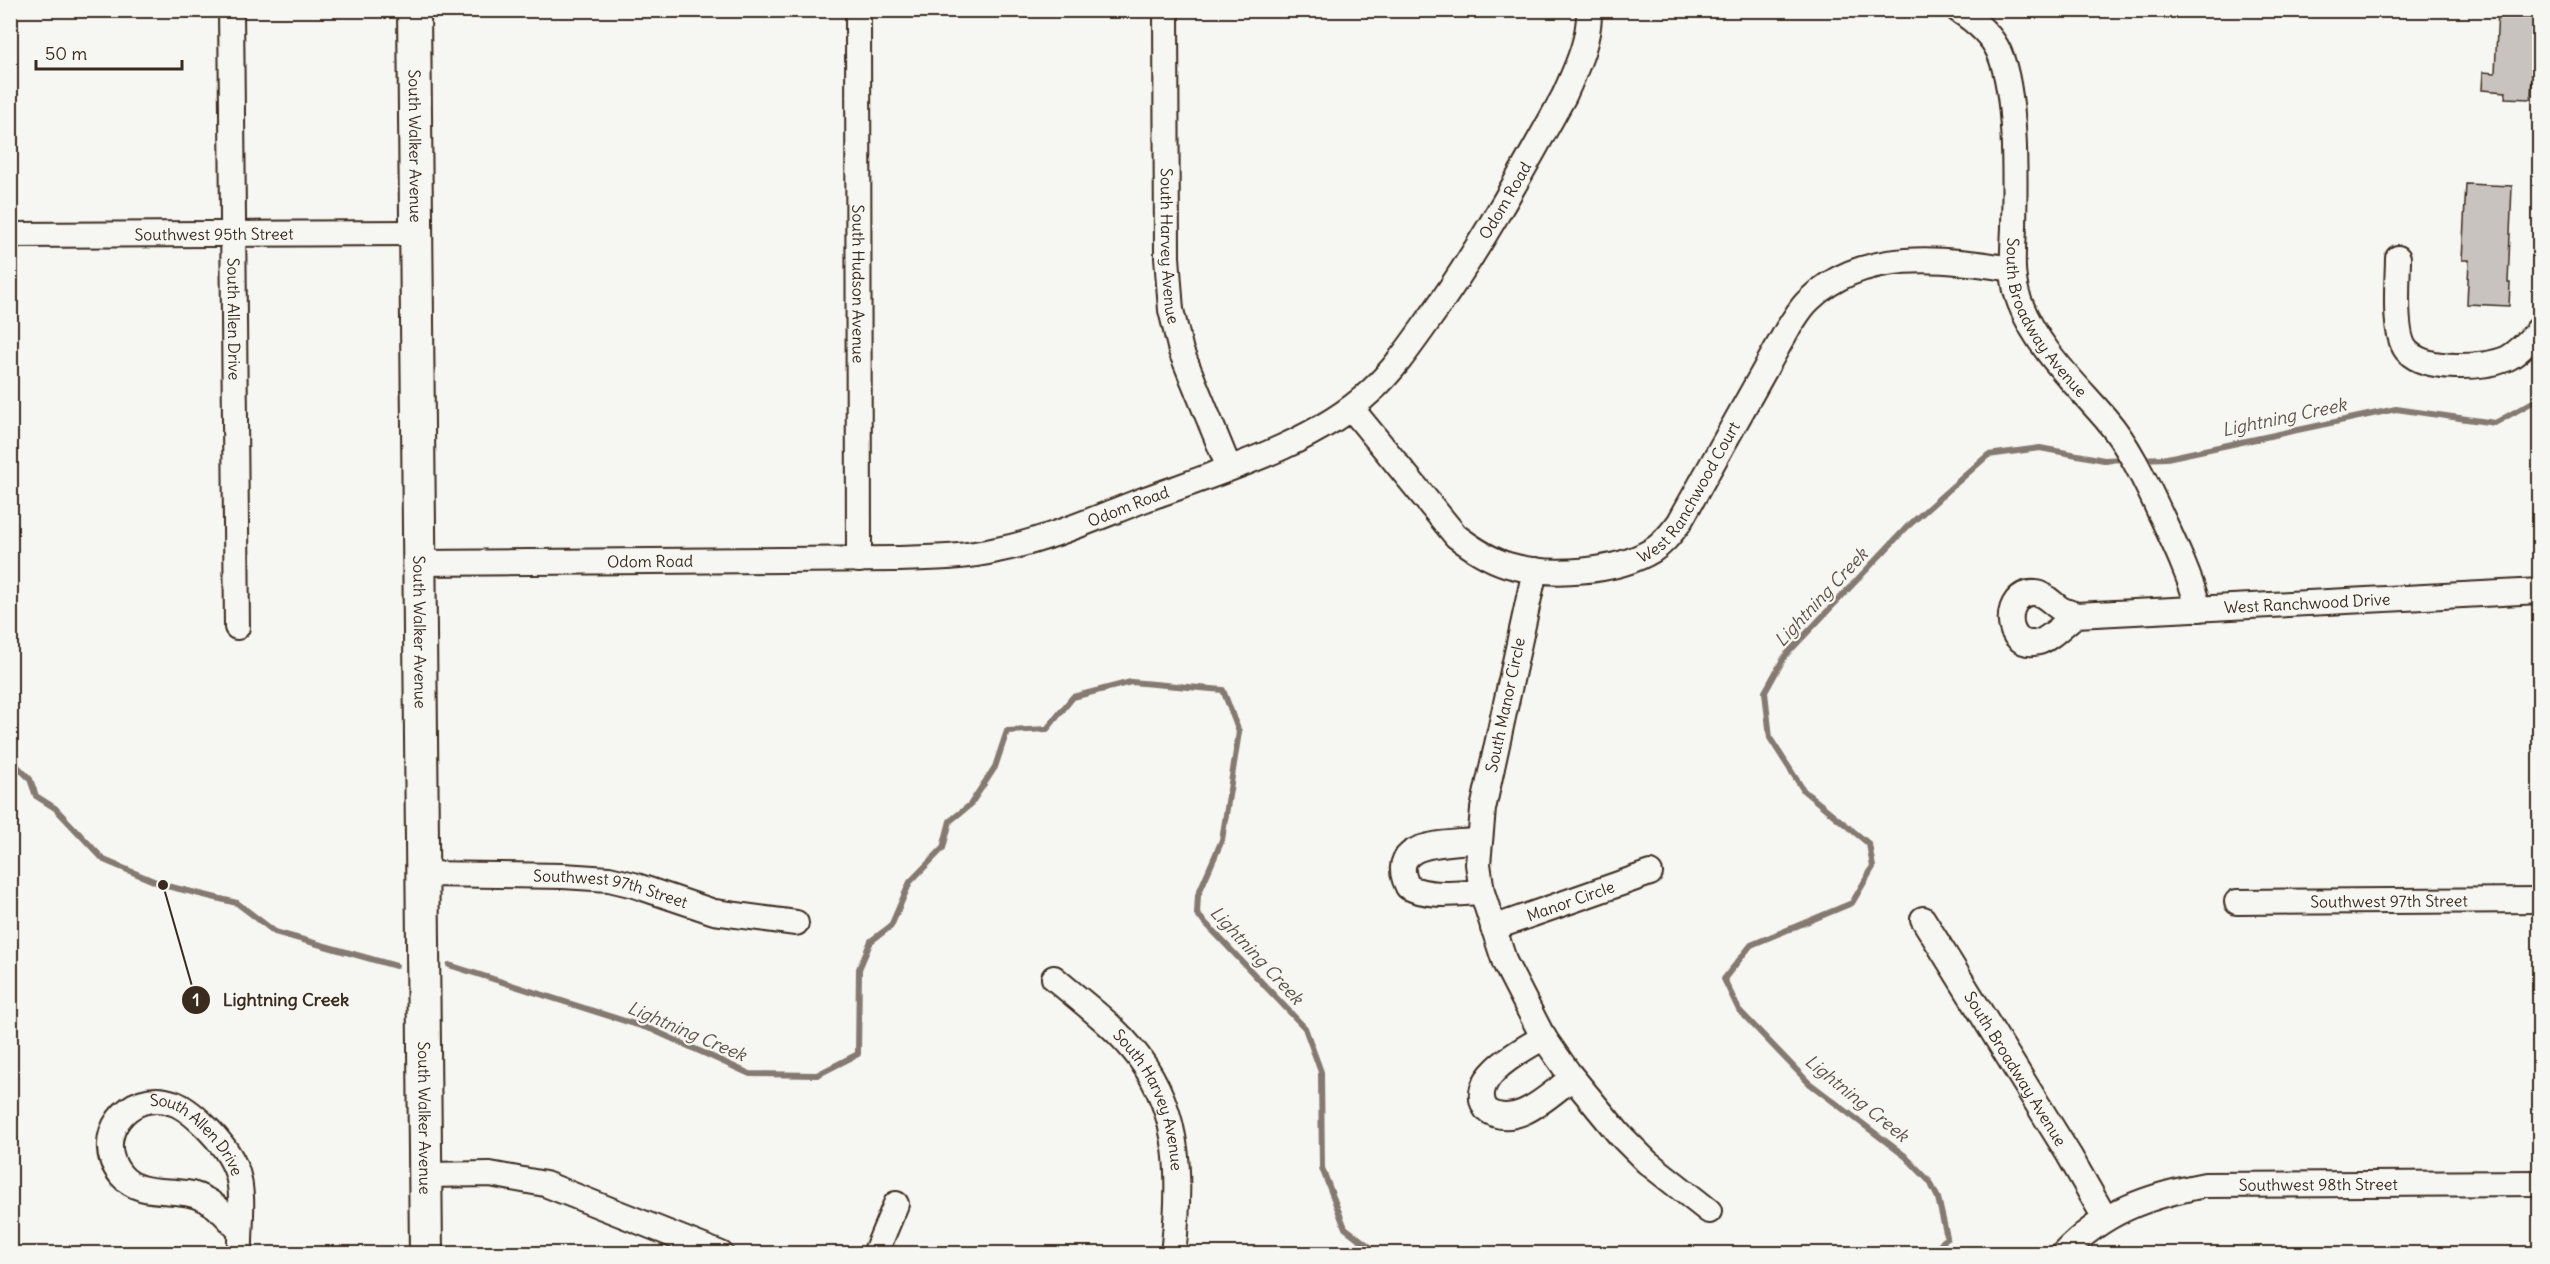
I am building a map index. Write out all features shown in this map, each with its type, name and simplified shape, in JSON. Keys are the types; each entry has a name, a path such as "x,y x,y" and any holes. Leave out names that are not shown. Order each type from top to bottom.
{"main road":[{"name":"South Walker Avenue","path":"414,10 426,1254"}],"street":[{"name":"South Allen Drive","path":"231,10 237,627"},
{"name":"South Hudson Avenue","path":"858,10 860,560"},
{"name":"South Harvey Avenue","path":"1166,10 1167,257 1171,310 1181,351 1229,468"},
{"name":"Odom Road","path":"420,562 860,560 950,557 1012,547 1229,468 1302,438 1352,409 1373,390 1408,349 1453,286 1564,96 1577,66 1589,26 1589,10"},
{"name":"South Broadway Avenue","path":"1958,10 1978,24 1990,38 1999,52 2008,85 2012,135 2012,269 2020,304 2042,345 2105,418 2143,478 2192,581 2199,609"},
{"name":"Southwest 95th Street","path":"10,235 416,233"},
{"path":"2398,258 2399,330 2407,352 2431,365 2463,366 2506,359 2527,344 2540,328"},
{"name":"West Ranchwood Court","path":"1352,409 1456,536 1491,558 1509,565 1557,572 1621,563 1654,550 1667,539 1692,504 1710,465 1787,330 1808,301 1835,279 1855,270 1910,261 1947,261 2012,269"},
{"name":"South Manor Circle","path":"1534,570 1478,840 1478,864 1482,892 1505,963 1544,1037 1572,1078 1619,1134 1647,1162 1709,1212"},
{"name":"West Ranchwood Drive","path":"2076,615 2540,591"},
{"path":"1478,840 1431,845 1413,850 1405,860 1403,869 1408,887 1426,894 1482,892"},
{"name":"Manor Circle","path":"1493,928 1650,873"},
{"name":"Southwest 97th Street","path":"423,874 609,879 714,912 796,923"},
{"name":"Southwest 97th Street","path":"2237,902 2540,900"},
{"name":"South Broadway Avenue","path":"1923,919 2081,1174 2105,1218"},
{"name":"South Harvey Avenue","path":"1054,978 1116,1032 1138,1056 1167,1113 1179,1161 1179,1206 1173,1254"},
{"path":"1544,1037 1486,1079 1481,1095 1486,1109 1500,1116 1521,1114 1572,1078"},
{"name":"South Allen Drive","path":"154,1099 175,1104 198,1119 216,1136 236,1170 241,1190 240,1242 223,1213 203,1198 180,1191 141,1189 123,1178 112,1160 111,1137 113,1127 126,1110 144,1100 154,1099"},
{"path":"426,1175 490,1174 545,1184 721,1254"},
{"name":"Southwest 98th Street","path":"2063,1254 2105,1218 2157,1195 2205,1185 2540,1183"},
{"path":"875,1254 896,1204"}],"building":[{"path":"2498,10 2540,10 2540,36 2534,36 2531,99 2505,98 2506,92 2482,90 2483,72 2495,73"},
{"path":"2466,184 2512,186 2509,306 2467,304 2469,260 2462,260"}],"waterway":[{"name":"Lightning Creek","path":"2139,459 2167,458 2396,409 2495,423 2540,398"},
{"name":"Lightning Creek","path":"1933,1254 1947,1237 1938,1198 1930,1182 1905,1156 1809,1083 1739,1010 1724,979 1751,945 1852,903 1873,867 1869,844 1804,791 1770,738 1765,692 1785,656 1907,527 1988,455 2040,448 2104,460 2126,459"},
{"name":"Lightning Creek","path":"449,965 653,1030 750,1074 817,1075 858,1054 859,969 871,941 891,926 910,882 943,848 950,821 970,805 995,767 1007,731 1047,729 1073,697 1131,682 1223,690 1239,732 1222,840 1198,895 1197,914 1305,1028 1321,1072 1322,1168 1345,1228 1379,1254"},
{"name":"Lightning Creek","path":"10,763 16,765 30,779 36,796 55,808 104,860 163,885 237,903 275,932 396,966"}],"place":[{"name":"Lightning Creek","path":"163,885"}]}
